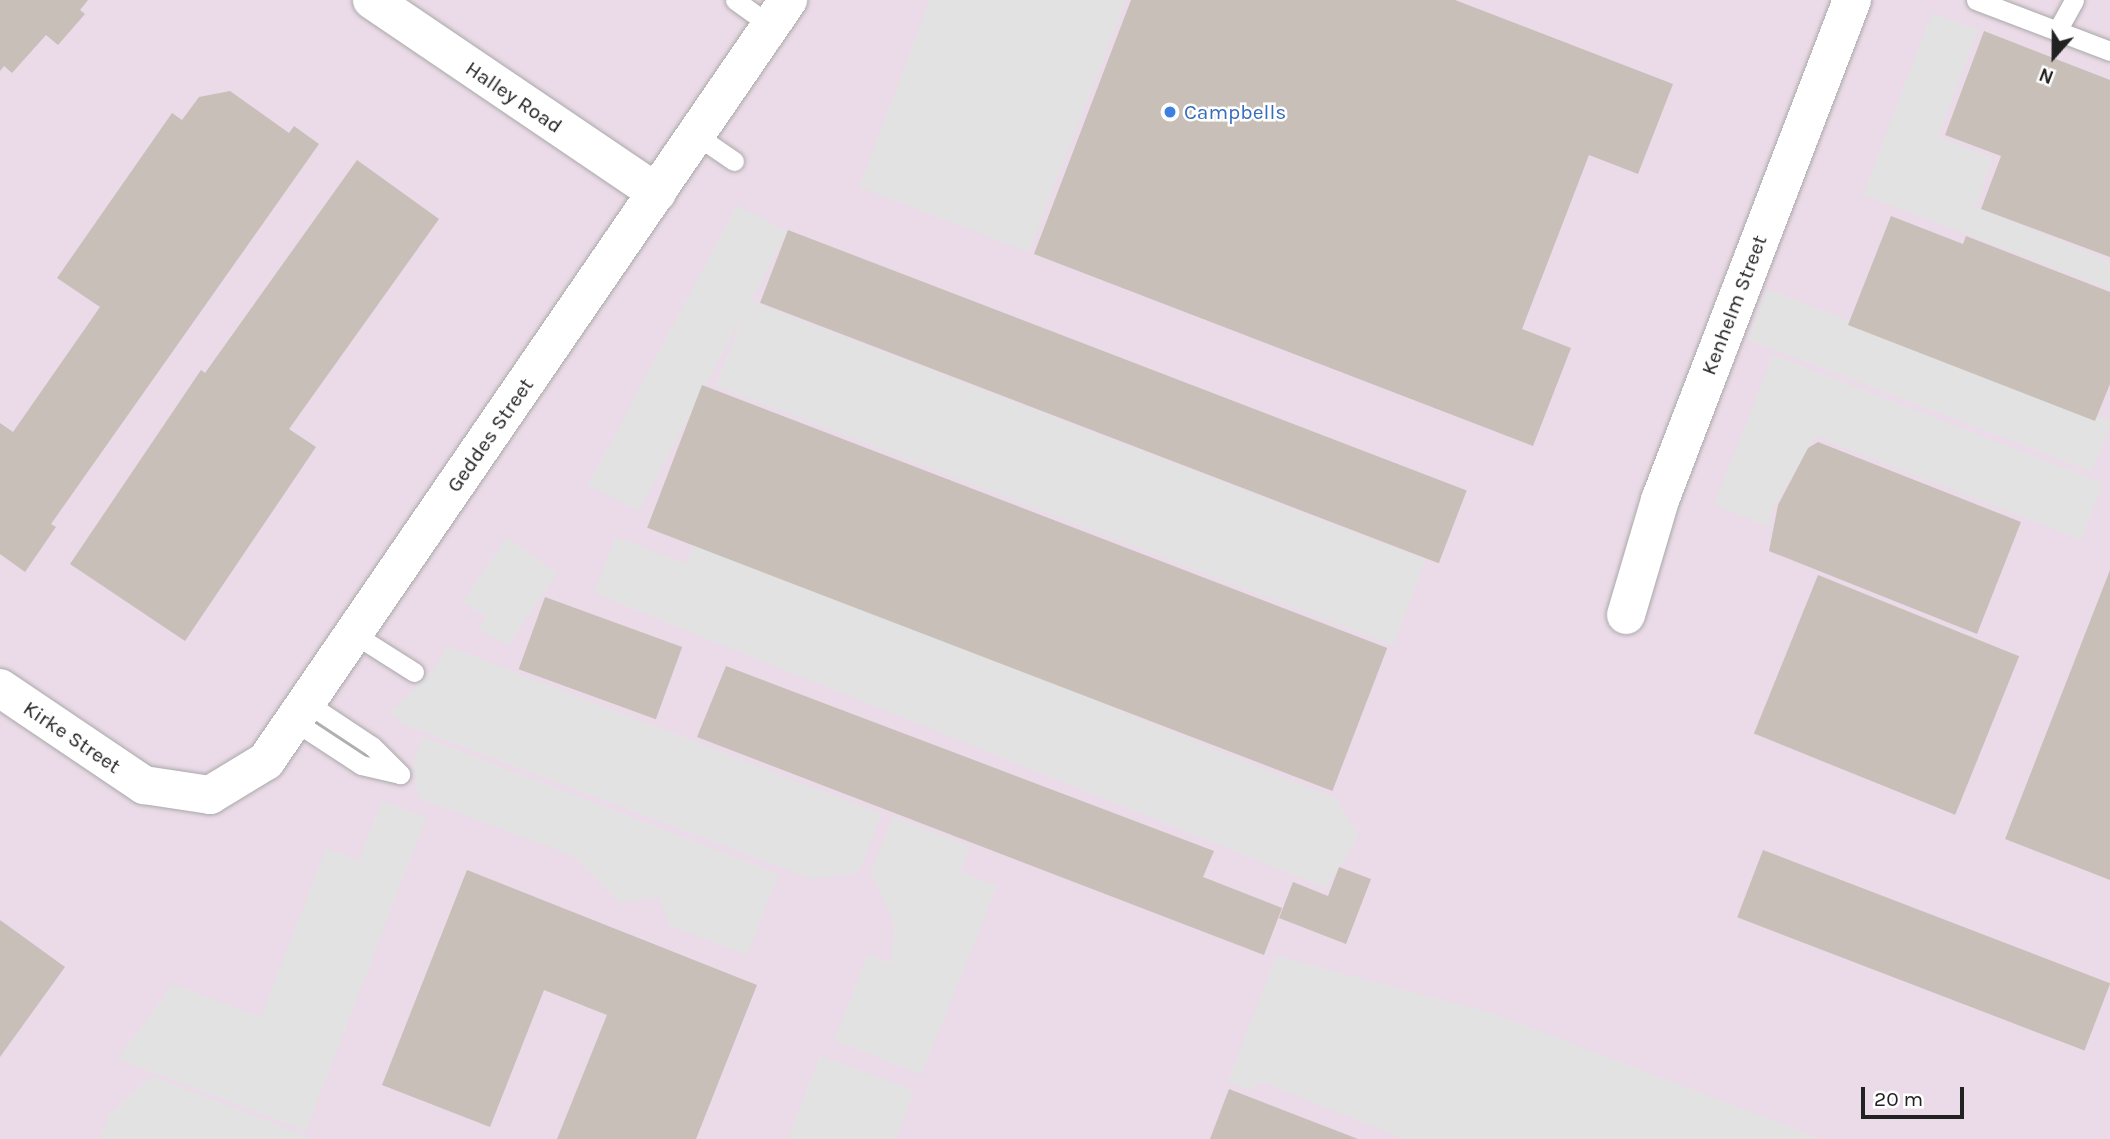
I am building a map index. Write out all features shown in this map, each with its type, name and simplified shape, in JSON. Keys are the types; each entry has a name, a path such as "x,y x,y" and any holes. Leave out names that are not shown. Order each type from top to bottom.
{"street":[{"name":"Kenhelm Street","path":"1626,615 1660,500 1852,0"},
{"name":"Halley Road","path":"376,1 657,193"},
{"name":"Geddes Street","path":"144,785 210,795 266,761 780,13"},
{"name":"Kirke Street","path":"0,688 144,785"}],"lane":[{"path":"735,0 780,13"},
{"path":"1976,0 2110,51"},
{"path":"2057,31 2074,0"},
{"path":"696,135 734,161"},
{"path":"354,634 414,672"}],"shaded area":[{"path":"0,0 2110,0 2110,1139 0,1139"},
{"path":"930,0 1126,0 1029,252 859,187"},
{"path":"1932,13 1978,30 1938,137 1993,158 1976,207 2110,261 2110,289 1863,195"},
{"path":"737,205 787,232 639,512 588,485"},
{"path":"1767,289 2110,421 2092,472 1748,339"},
{"path":"749,300 1426,560 1393,646 716,386"},
{"path":"1773,355 2103,483 2081,540 1815,436 1771,513 1770,527 1714,505"},
{"path":"507,537 557,574 508,645 478,629 486,617 463,601"},
{"path":"615,537 686,563 697,538 1337,799 1359,837 1325,888 594,593"},
{"path":"447,646 882,814 858,873 812,879 403,724 390,712 435,668"},
{"path":"423,737 779,874 747,955 669,925 659,897 621,903 574,856 418,798 413,763"},
{"path":"382,801 426,818 306,1131 118,1059 173,984 261,1017 326,848 359,860"},
{"path":"893,816 970,846 960,871 997,886 921,1075 834,1040 868,955 891,963 894,923 871,872"},
{"path":"1276,956 1492,1013 1821,1139 1404,1139 1263,1082 1249,1090 1228,1082"},
{"path":"820,1055 914,1091 896,1139 788,1139"},
{"path":"152,1076 314,1139 99,1139 110,1114"}],"building":[{"path":"0,0 88,0 80,10 85,14 58,45 46,35 12,73 4,66 0,71"},
{"path":"1131,0 1455,0 1673,84 1638,174 1589,155 1522,329 1571,348 1533,446 1034,254"},
{"path":"1984,31 2110,80 2110,257 1981,209 2001,156 1945,135"},
{"path":"230,91 289,133 294,126 319,144 51,524 56,527 25,572 0,554 0,423 13,432 100,307 57,278 172,113 182,120 199,97"},
{"path":"357,160 439,219 289,429 316,447 185,641 70,564 201,370 205,373"},
{"path":"1891,216 1963,244 1966,236 2110,292 2110,384 2095,421 1848,325"},
{"path":"788,230 1467,491 1439,563 760,303"},
{"path":"702,385 1387,648 1332,791 647,528"},
{"path":"1818,442 2021,522 1977,634 1769,551 1778,505 1808,448"},
{"path":"2110,570 2110,880 2005,839"},
{"path":"1818,575 2019,656 1955,815 1754,734"},
{"path":"545,597 682,647 656,719 519,669"},
{"path":"726,666 1214,851 1203,877 1282,908 1264,955 697,737"},
{"path":"1763,850 2110,983 2084,1051 1737,917"},
{"path":"1339,867 1371,879 1346,944 1279,918 1293,882 1328,896"},
{"path":"467,870 757,985 696,1139 557,1139 607,1015 544,990 490,1127 382,1085"},
{"path":"0,920 65,967 0,1057"},
{"path":"1229,1089 1358,1139 1210,1139"}],"place":[{"name":"Campbells","path":"1170,112"}]}
